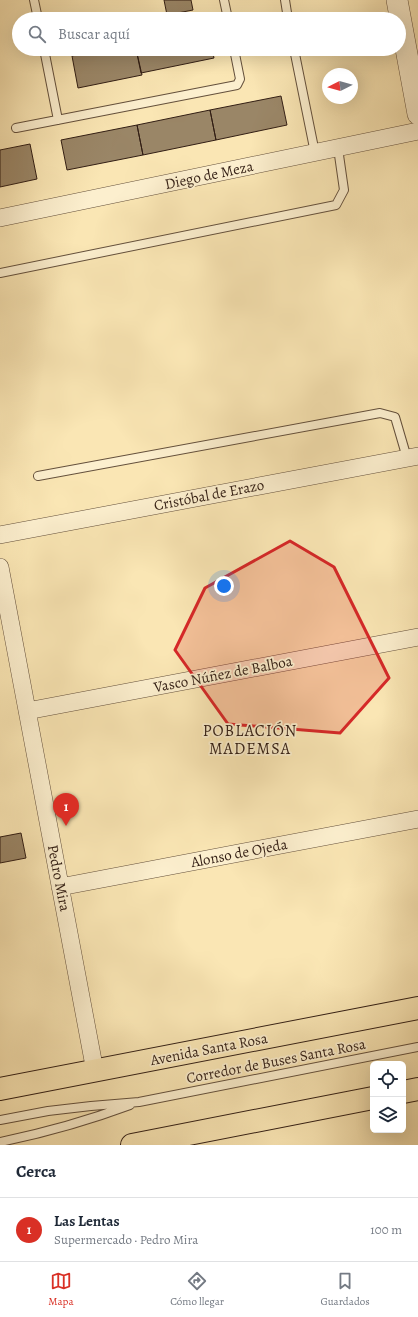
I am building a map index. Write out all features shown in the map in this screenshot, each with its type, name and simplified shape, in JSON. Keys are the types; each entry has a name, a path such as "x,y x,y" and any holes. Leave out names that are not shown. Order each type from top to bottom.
{"main road":[{"name":"Avenida Santa Rosa","path":"0,1089 418,1008"},
{"path":"406,1091 418,1089"},
{"path":"132,1145 370,1099"}],"street":[{"path":"397,0 399,12"},
{"path":"406,49 418,114"},
{"name":"Diego de Meza","path":"0,218 418,131"},
{"name":"Cristóbal de Erazo","path":"0,534 413,457"},
{"name":"Pedro Mira","path":"0,567 95,1070"},
{"name":"Vasco Núñez de Balboa","path":"27,711 418,637"},
{"name":"Alonso de Ojeda","path":"60,887 418,819"}],"lane":[{"path":"34,0 37,12"},
{"path":"224,0 227,12"},
{"path":"284,0 287,12"},
{"path":"45,56 58,120"},
{"path":"16,128 237,84 240,80 235,56"},
{"path":"295,56 315,153"},
{"path":"0,273 336,205 344,190 338,148"},
{"path":"38,476 380,413 395,417 413,457"},
{"name":"Corredor de Buses Santa Rosa","path":"0,1120 55,1110 139,1102 418,1047"},
{"name":"Corredor de Buses Santa Rosa","path":"0,1142 61,1128 139,1102"}],"highlighted area":[{"path":"290,541 334,567 389,678 340,733 228,724 175,650 205,588"}],"building":[{"path":"164,0 191,0 193,10 183,12 166,12"},
{"path":"72,56 138,56 142,75 78,88"},
{"path":"137,56 214,56 214,58 141,73"},
{"path":"281,96 287,125 216,140 210,110"},
{"path":"210,110 216,140 143,155 137,125"},
{"path":"137,125 143,155 67,170 61,140"},
{"path":"30,144 37,179 0,187 0,150"},
{"path":"21,833 26,858 0,863 0,837"}],"place":[{"name":"Las Lentas","path":"66,826"}],"district":[{"name":"POBLACIÓN MADEMSA","path":"250,739"}]}
